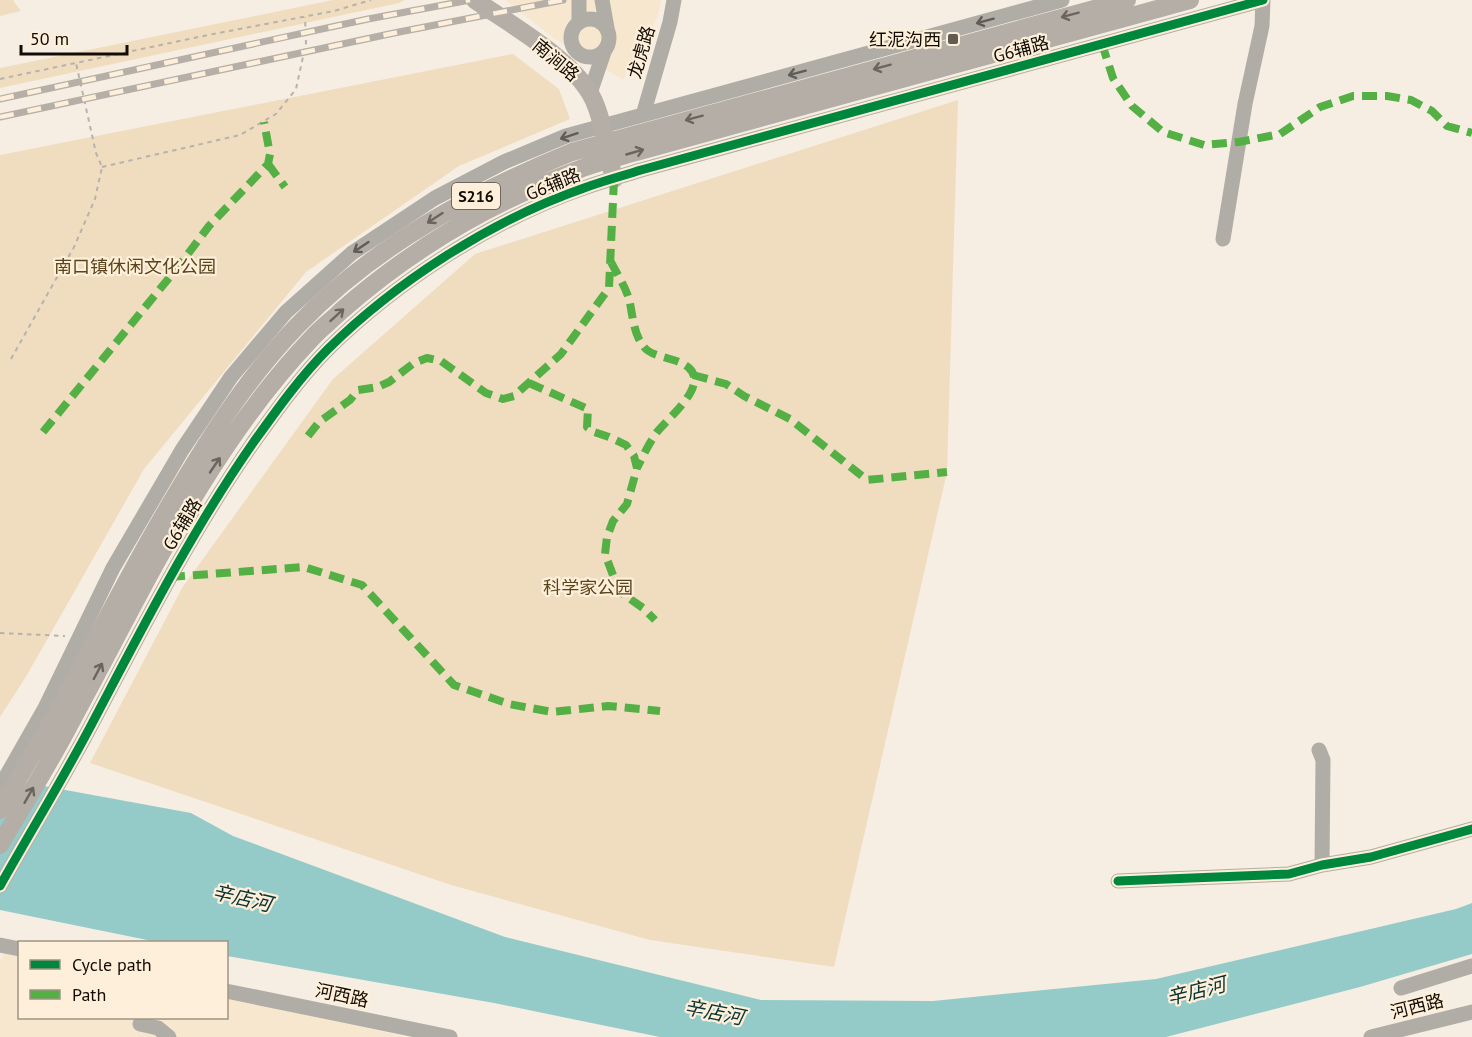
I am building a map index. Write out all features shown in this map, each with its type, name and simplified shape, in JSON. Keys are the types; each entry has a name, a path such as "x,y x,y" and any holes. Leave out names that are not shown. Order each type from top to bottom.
{"main road":[{"name":"南涧路","path":"475,0 563,62 582,80 596,105 614,179"},
{"name":"G6辅路","path":"0,810 57,715 143,584 212,470 262,398 313,337 376,281 452,230 517,195 576,170 605,143 1127,0"},
{"name":"G6辅路","path":"605,143 1190,0"},
{"name":"G6辅路","path":"0,845 57,715"}],"street":[{"path":"579,0 579,22"},
{"path":"590,93 609,40 602,0"},
{"name":"龙虎路","path":"643,115 670,22 674,0"},
{"name":"G6辅路","path":"57,715 80,637 113,568 182,450 231,377 286,312 352,253 435,198 504,162 566,136 605,143 643,115 1062,0"},
{"path":"1223,239 1245,104 1262,26 1263,0"},
{"name":"G6辅路","path":"0,886 87,733 160,593 227,480 277,410 327,350 387,296 462,246 525,213 582,189 1263,0"},
{"path":"563,62 572,44 572,32 579,22 585,19 597,20 607,28"},
{"path":"572,44 580,54 585,56 604,52"},
{"path":"0,786 57,715"},
{"path":"1319,750 1323,760 1322,865"},
{"path":"1118,881 1289,874 1322,865 1371,857 1472,829"},
{"path":"0,945 18,949"},
{"path":"1401,988 1472,966"},
{"name":"河西路","path":"228,991 450,1037"},
{"name":"河西路","path":"1371,1037 1472,1012"},
{"path":"141,1024 158,1028 167,1036"}],"path":[{"path":"0,79 334,11 371,0"},
{"path":"102,167 240,135 276,114 296,89 306,43 305,16"},
{"path":"11,359 74,247 95,199 102,167 96,153 76,63"},
{"path":"0,633 80,637"}],"shaded area":[{"path":"505,0 661,0 658,16 623,80 555,39"},
{"path":"8,948 18,950 18,1019 228,1019 228,997 406,1037 0,1037 0,961"}],"green space":[{"path":"0,0 13,0 21,11 0,16"},
{"path":"333,0 405,0 0,88 0,68"},
{"name":"南口镇休闲文化公园","path":"513,54 559,89 570,119 459,166 306,272 144,469 27,675 0,717 0,155"},
{"name":"科学家公园","path":"958,100 947,472 834,967 650,940 451,885 90,763 182,588 333,379 475,254"}],"water":[{"name":"辛店河","path":"0,778 191,813 233,836 505,937 761,1000 933,1001 1156,979 1456,909 1472,903 1472,954 1360,987 1166,1037 660,1037 494,1003 228,956 228,941 152,941 0,910"}],"railway":[{"path":"0,99 368,19 470,0"},
{"path":"0,117 394,33 563,0"}],"marked path":[{"path":"1102,44 1113,78 1132,106 1163,132 1204,145 1239,142 1280,134 1320,107 1353,96 1387,96 1411,100 1432,111 1447,126 1472,133"},
{"path":"43,432 209,226 268,164 270,154 264,122"},
{"path":"268,164 285,187"},
{"path":"308,436 319,422 350,400 358,390 378,387 389,382 414,363 427,358 441,361 486,393 503,399 514,396 561,354 609,288 614,179"},
{"path":"611,262 629,299 635,330 640,342 648,351 684,364 694,375 694,384 690,393 657,432 637,468"},
{"path":"693,375 726,384 744,396 790,419 867,480 947,472"},
{"path":"529,383 588,409 587,427 626,445 634,456 637,468 627,504 613,521 607,537 605,554 619,591 643,608 655,620"},
{"path":"170,577 304,567 362,585 454,685 509,704 552,712 608,706 660,711"}],"cycle path":[{"path":"0,886 73,759 151,611 210,509 253,443 298,383 328,349 355,324 415,277 447,255 515,217 549,201 598,183 1263,0"},
{"path":"1118,881 1289,874 1322,865 1371,857 1472,829"}],"place":[{"name":"红泥沟西","path":"953,39"}]}
